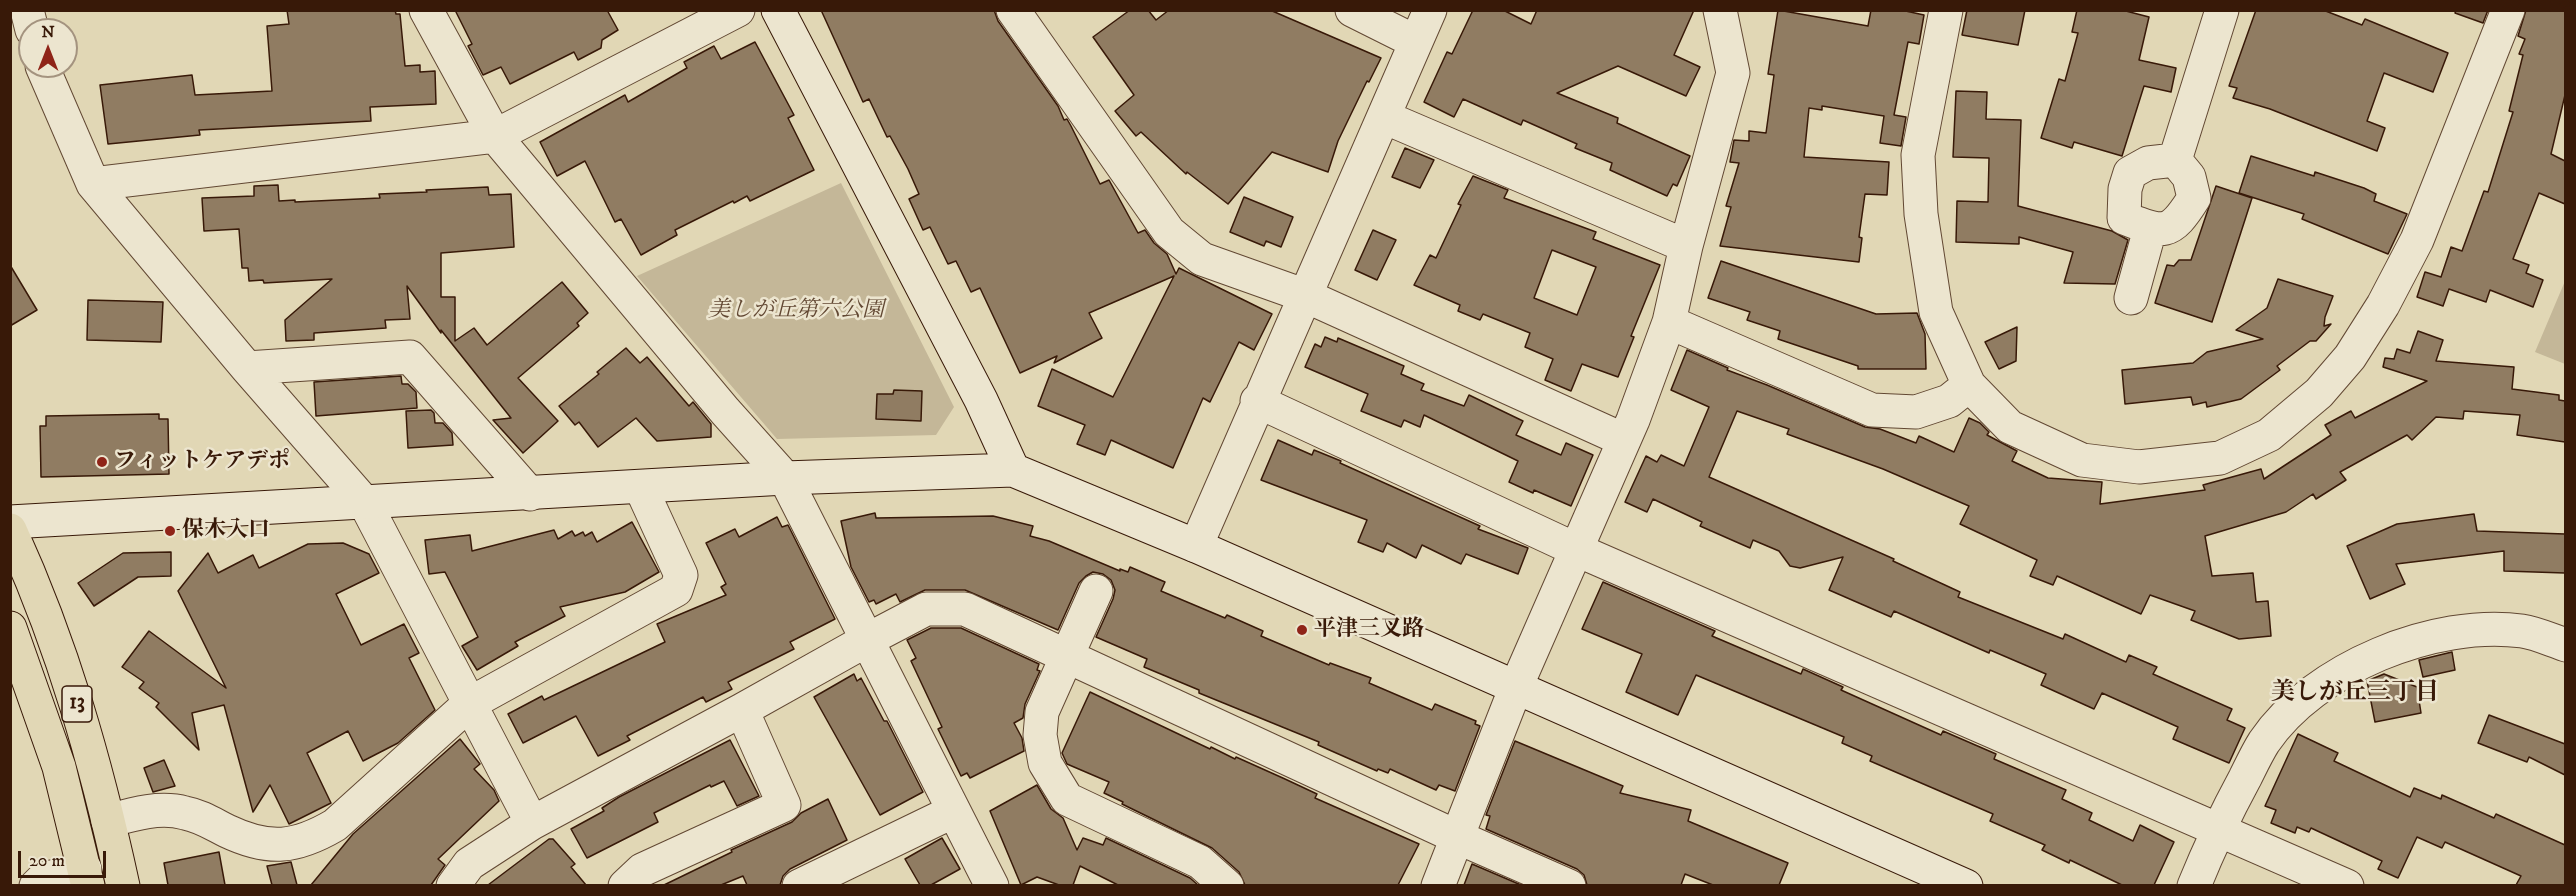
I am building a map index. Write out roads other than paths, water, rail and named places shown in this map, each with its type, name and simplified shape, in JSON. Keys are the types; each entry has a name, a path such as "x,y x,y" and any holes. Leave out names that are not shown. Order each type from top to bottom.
{"main road":[{"name":"13","path":"10,530 49,623 74,695 93,758 123,885"},
{"name":"13","path":"10,628 60,767 86,877"}],"street":[{"path":"426,10 495,136 717,402 785,478 992,885"},
{"path":"93,184 495,136 738,10"},
{"path":"778,10 981,400 1013,470"},
{"path":"1013,10 1169,232 1202,259 1306,296 1624,440"},
{"path":"1352,10 1416,42"},
{"path":"1196,546 1257,401 1306,296 1430,10"},
{"path":"1438,885 1455,836 1516,687 1624,440 1669,322 1686,246 1733,73 1720,10"},
{"path":"1946,10 1918,155 1921,213 1936,312 1969,385 2010,427 2082,460 2139,467 2220,458 2268,435 2319,393 2350,357 2383,305 2417,240 2508,10"},
{"path":"2175,160 2222,10"},
{"path":"47,78 93,184 247,368 365,503 532,823"},
{"path":"1384,117 1686,246"},
{"path":"2175,160 2189,177 2194,198 2180,220 2163,231 2150,229 2124,218 2125,189 2130,173 2148,163 2175,160"},
{"path":"2131,298 2150,229"},
{"path":"1669,322 1872,410 1916,412 1949,401 1969,385"},
{"path":"247,368 410,357 530,494"},
{"path":"1257,401 1576,550 2347,885"},
{"path":"10,522 641,488 785,478 1013,470 1196,546 1965,885"},
{"path":"108,821 158,810 175,811 206,819 254,842 281,846 312,838 335,825 469,704 676,590 681,575 641,488"},
{"path":"1096,591 1042,712 1040,735 1046,763 1067,799 1200,862 1227,885"},
{"path":"453,885 469,864 532,823 867,640 926,609 965,609 1455,836 1569,885"},
{"path":"2194,885 2217,828 2265,741 2312,692 2350,667 2411,642 2478,630 2523,632 2565,645"},
{"path":"625,885 642,870 784,805 741,710"},
{"path":"799,885 954,811"},
{"path":"36,885 43,879 86,877"}],"place":[{"name":"フィットケアデポ","path":"102,462"},
{"name":"保木入口","path":"170,531"},
{"name":"平津三叉路","path":"1302,630"}],"district":[{"name":"美しが丘三丁目","path":"2355,694"}],"park label":[{"name":"美しが丘第六公園","path":"796,311"}]}
